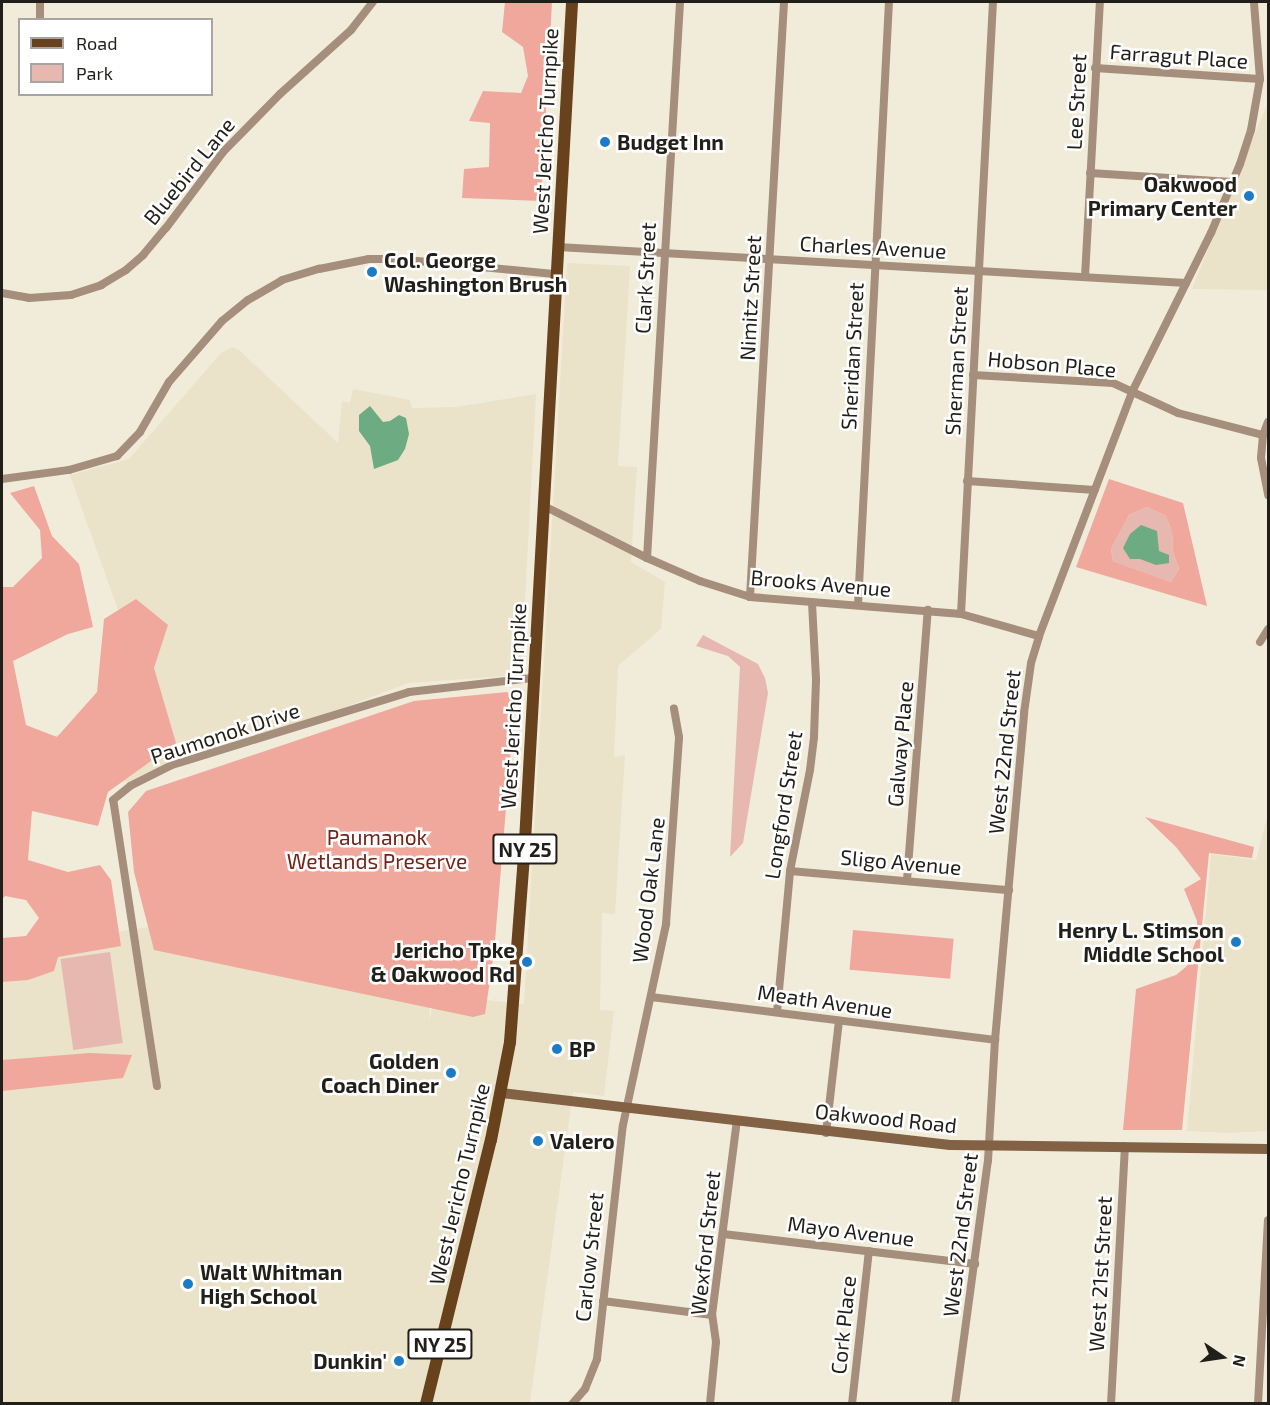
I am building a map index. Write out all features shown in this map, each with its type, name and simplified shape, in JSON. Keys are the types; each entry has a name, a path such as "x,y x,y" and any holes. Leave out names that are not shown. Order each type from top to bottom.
{"main road":[{"name":"West Jericho Turnpike","path":"426,1404 501,1093 510,1042 521,905 532,678 544,506 572,2"},
{"name":"Oakwood Road","path":"501,1093 933,1144 1269,1149"}],"street":[{"path":"40,2 40,18"},
{"name":"Bluebird Lane","path":"2,293 29,298 71,295 101,285 126,270 143,255 166,228 223,152 289,86 351,30 373,2"},
{"name":"Clark Street","path":"647,558 680,2"},
{"name":"Nimitz Street","path":"750,597 784,2"},
{"name":"Sheridan Street","path":"858,605 889,2"},
{"name":"Sherman Street","path":"961,614 993,2"},
{"name":"Lee Street","path":"1085,277 1100,2"},
{"name":"West 22nd Street","path":"955,1404 989,1146 995,1040 1027,684 1039,636 1132,392 1186,283 1232,182 1251,130 1260,79 1254,2"},
{"name":"Farragut Place","path":"1095,68 1260,79"},
{"path":"1090,172 1232,182"},
{"name":"Charles Avenue","path":"558,247 1186,283"},
{"path":"2,479 69,470 117,456 140,432 170,382 215,328 248,300 282,280 320,268 369,259 396,259 556,274"},
{"name":"Hobson Place","path":"973,375 1113,383 1178,413 1263,435"},
{"path":"1269,422 1263,435 1261,458 1269,495"},
{"path":"967,481 1095,490"},
{"name":"Brooks Avenue","path":"544,506 647,558 700,581 750,597 961,614 1039,636"},
{"name":"Longford Street","path":"777,1012 790,871 810,770 814,737 816,679 812,603"},
{"name":"Galway Place","path":"907,880 928,610"},
{"path":"1260,642 1269,630"},
{"name":"Paumonok Drive","path":"157,1086 113,800 130,786 172,765 408,692 532,678"},
{"name":"Wood Oak Lane","path":"627,1109 666,924 671,883 680,737 674,708"},
{"name":"Sligo Avenue","path":"790,871 1009,890"},
{"name":"Meath Avenue","path":"651,997 995,1040"},
{"path":"826,1132 839,1021"},
{"name":"Carlow Street","path":"572,1404 585,1389 597,1359 615,1188 627,1109"},
{"name":"Wexford Street","path":"710,1404 716,1342 712,1315 737,1121"},
{"name":"West 21st Street","path":"1111,1404 1125,1146"},
{"path":"1258,1404 1269,1220"},
{"name":"Mayo Avenue","path":"723,1234 975,1264"},
{"name":"Cork Place","path":"852,1404 869,1251"},
{"path":"603,1301 712,1315"}],"shaded area":[{"name":"Oakwood Primary Center","path":"1268,102 1268,290 1192,289"},
{"path":"567,263 630,266 618,466 637,467 631,562 665,582 661,629 618,666 614,757 625,755 615,914 602,913 600,1010 614,1011 604,1096 573,1092 530,1403 2,1404 2,949 149,927 430,1007 429,1022 435,995 524,1004"},
{"path":"232,347 238,349 338,443 342,401 350,403 353,389 410,400 412,408 456,407 536,394 521,675 408,683 272,735 129,782 38,778 30,745 130,708 143,680 70,475 129,459 221,353"},
{"path":"370,406 383,422 390,421 399,415 406,418 409,434 405,449 398,460 374,469 370,446 359,431 359,415"},
{"path":"1141,525 1157,531 1159,551 1169,555 1169,563 1156,565 1140,559 1130,559 1123,548 1130,534"},
{"name":"Henry L. Stimson Middle School","path":"1268,814 1268,1131 1229,1133 1187,1131 1211,854 1256,860"}],"green space":[{"path":"505,2 552,2 541,201 462,198 464,169 489,167 490,123 469,121 483,91 521,93 528,76 523,47 502,32"},
{"path":"1109,479 1183,503 1207,606 1076,567","holes":["1147,507 1166,516 1172,532 1173,552 1179,569 1171,582 1113,561 1111,549 1129,515"]},
{"path":"34,486 52,536 79,564 93,627 68,634 13,661 26,725 57,737 97,692 104,619 136,599 168,625 154,668 176,743 108,792 98,826 32,811 28,860 68,872 100,865 111,880 121,946 58,957 54,971 28,980 2,982 2,938 26,936 39,918 26,900 5,896 2,899 2,587 13,587 42,558 40,530 10,493"},
{"path":"1147,507 1166,516 1172,532 1173,552 1179,569 1171,582 1113,561 1111,549 1129,515"},
{"path":"703,635 758,664 765,678 768,693 743,843 730,857 740,667 728,656 696,646"},
{"name":"Paumanok Wetlands Preserve","path":"507,692 515,699 494,953 485,1014 473,1017 154,950 134,872 128,812 146,791 414,701"},
{"path":"1145,817 1254,847 1252,858 1209,853 1182,1130 1123,1130 1136,989 1176,975 1187,966 1197,937 1197,921 1184,889 1201,879 1176,847"},
{"path":"853,930 954,939 950,979 850,970"},
{"path":"110,952 123,1043 73,1050 60,959"},
{"path":"90,1053 132,1055 123,1078 2,1091 2,1060"}],"place":[{"name":"Budget Inn","path":"605,142"},
{"name":"Oakwood Primary Center","path":"1249,196"},
{"name":"Col. George Washington Brush","path":"372,272"},
{"name":"Henry L. Stimson Middle School","path":"1236,942"},
{"name":"Jericho Tpke & Oakwood Rd","path":"527,962"},
{"name":"BP","path":"557,1049"},
{"name":"Golden Coach Diner","path":"451,1073"},
{"name":"Valero","path":"538,1141"},
{"name":"Walt Whitman High School","path":"188,1284"},
{"name":"Dunkin'","path":"399,1361"}]}
